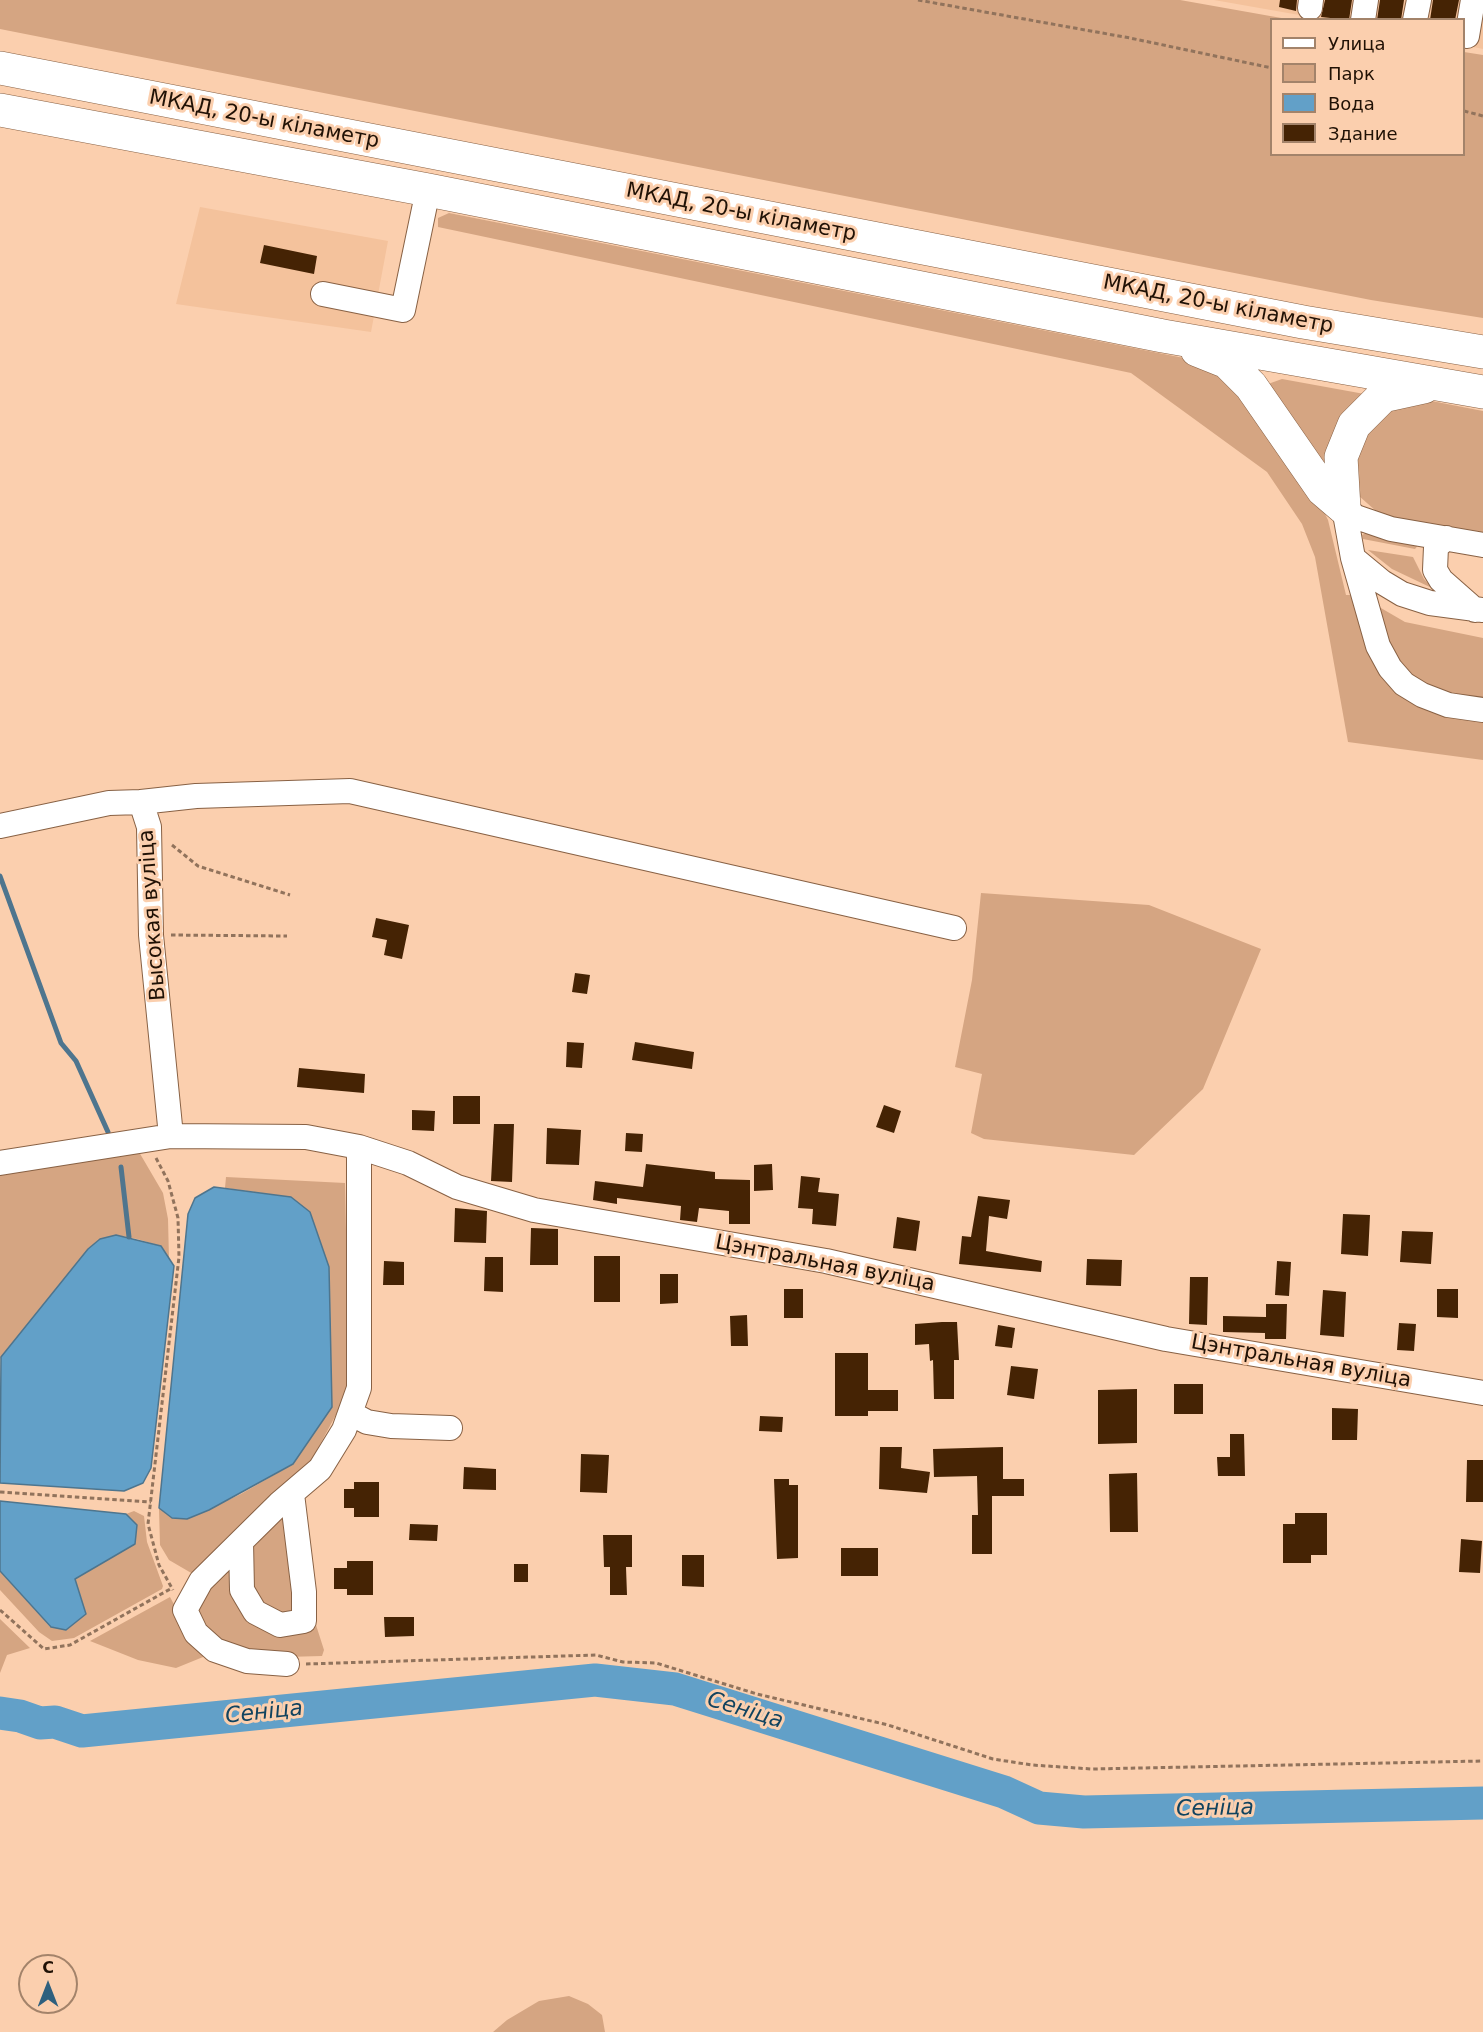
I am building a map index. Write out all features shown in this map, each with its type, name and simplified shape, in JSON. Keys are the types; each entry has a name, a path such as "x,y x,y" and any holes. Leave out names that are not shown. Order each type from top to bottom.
{"highway":[{"name":"МКАД, 20-ы кіламетр","path":"0,68 1303,322 1483,352"},
{"name":"МКАД, 20-ы кіламетр","path":"0,110 428,190 1163,336 1483,392"},
{"path":"1163,336 1227,363 1251,386 1323,490 1344,508"},
{"path":"1344,508 1341,456 1354,426 1383,396 1442,384"}],"street":[{"path":"1363,18 1366,0"},
{"path":"1415,18 1419,0"},
{"path":"1467,36 1473,0"},
{"path":"323,294 403,310 428,190"},
{"path":"1344,508 1356,517 1391,530 1483,545"},
{"path":"1344,508 1353,558 1378,646 1390,668 1404,684 1422,695 1448,705 1483,710"},
{"path":"1446,538 1436,548 1436,570 1441,580 1481,610"},
{"path":"1353,558 1401,594 1430,603 1481,610"},
{"path":"141,802 196,796 350,791 954,928"},
{"name":"Высокая вуліца","path":"0,826 109,803 141,802 149,827 159,1138"},
{"name":"Цэнтральная вуліца","path":"0,1163 159,1138 306,1137 359,1147 408,1164 457,1187 534,1210 826,1261 1166,1339 1483,1393"},
{"path":"287,1664 247,1661 215,1650 196,1633 184,1610 201,1581 320,1469 344,1430 359,1389 359,1147"},
{"path":"350,1413 367,1422 391,1426 450,1428"},
{"path":"241,1542 242,1590 255,1612 280,1625 304,1621 304,1592 292,1494"}],"path":[{"path":"918,0 1130,38 1270,68"},
{"path":"1465,111 1483,116"},
{"path":"149,827 198,866 290,895"},
{"path":"151,935 287,936"},
{"path":"159,1138 178,1218 179,1247 148,1524 159,1565 184,1610"},
{"path":"0,1492 151,1502"},
{"path":"0,1610 44,1650 70,1645 172,1587"},
{"path":"287,1664 597,1655 623,1662 656,1664 757,1694 888,1725 993,1759 1032,1765 1092,1769 1483,1761"}],"shaded area":[{"path":"1214,0 1483,0 1483,49 1465,45 1465,18 1316,18"},
{"path":"200,207 388,241 371,332 176,304"}],"green space":[{"path":"0,0 1180,0 1281,18 1270,18 1270,156 1465,156 1465,52 1483,55 1483,318 1371,300 0,29"},
{"path":"449,213 1189,359 1222,372 1313,490 1328,520 1346,595 1351,595 1375,661 1483,719 1483,760 1348,742 1315,557 1302,524 1267,472 1131,373 438,227 438,218"},
{"path":"1282,379 1370,395 1330,485 1268,384"},
{"path":"1406,396 1483,411 1483,533 1401,520 1376,511 1359,496 1355,438"},
{"path":"1366,533 1420,543 1415,549 1363,539 1362,535"},
{"path":"1368,550 1413,557 1424,579 1434,589 1392,569"},
{"path":"1374,604 1405,622 1483,638 1483,700 1453,696 1425,686 1409,673 1395,657"},
{"path":"981,893 1149,905 1261,949 1203,1089 1134,1155 984,1139 971,1133 982,1074 955,1067 972,980"},
{"path":"139,1152 163,1193 168,1219 169,1259 161,1246 137,1239 116,1235 100,1239 88,1249 0,1359 0,1173"},
{"path":"226,1177 345,1183 349,1373 346,1396 309,1465 193,1574 169,1560 160,1545 159,1508 172,1518 187,1519 241,1494 293,1464 291,1197 225,1188"},
{"path":"287,1508 299,1618 278,1620 245,1587 245,1546"},
{"path":"134,1511 144,1516 147,1542 163,1586 162,1589 74,1638 52,1641 39,1632 0,1590 0,1571 50,1627 86,1614 75,1579 137,1525 126,1514"},
{"path":"238,1553 239,1591 285,1629 316,1625 324,1650 322,1656 285,1657 246,1650 216,1639 193,1615 206,1581"},
{"path":"170,1597 190,1634 208,1655 176,1668 138,1660 90,1641"},
{"path":"0,1619 30,1648 7,1655 0,1673"},
{"path":"569,1996 588,2004 602,2015 605,2032 493,2032 507,2020 539,2001"}],"water":[{"path":"214,1187 291,1197 310,1212 329,1267 332,1407 293,1464 209,1510 187,1519 172,1518 159,1508 188,1214 195,1198"},
{"path":"116,1235 161,1246 174,1266 151,1468 143,1483 124,1491 0,1483 1,1357 88,1249 100,1239"},
{"path":"0,1501 126,1514 137,1525 135,1544 75,1579 86,1614 66,1630 51,1627 0,1571"}],"building":[{"path":"1280,0 1297,0 1296,11 1279,7"},
{"path":"1325,0 1352,0 1349,18 1321,17"},
{"path":"1380,0 1404,0 1401,18 1377,18"},
{"path":"1433,0 1459,0 1455,18 1430,18"},
{"path":"264,245 317,256 314,274 260,263"},
{"path":"376,918 409,925 402,959 384,955 387,940 372,937"},
{"path":"575,973 590,975 587,994 572,992"},
{"path":"567,1042 584,1043 582,1068 566,1067"},
{"path":"635,1042 694,1052 692,1069 632,1060"},
{"path":"299,1068 365,1074 364,1093 297,1087"},
{"path":"453,1096 480,1096 480,1124 453,1124"},
{"path":"884,1105 901,1111 894,1133 876,1127"},
{"path":"412,1110 435,1111 434,1131 412,1130"},
{"path":"494,1124 514,1124 512,1182 491,1181"},
{"path":"547,1128 581,1130 579,1165 546,1164"},
{"path":"626,1133 643,1134 642,1152 625,1151"},
{"path":"646,1164 715,1172 715,1179 750,1180 750,1224 729,1224 729,1211 699,1208 697,1222 680,1220 681,1206 617,1198 617,1204 593,1200 595,1181 643,1187"},
{"path":"772,1164 773,1190 754,1191 754,1165"},
{"path":"801,1176 820,1178 818,1192 839,1194 836,1226 812,1224 813,1209 798,1208"},
{"path":"978,1196 1010,1200 1007,1219 989,1216 986,1251 1042,1261 1041,1272 959,1264 962,1236 971,1237"},
{"path":"455,1208 487,1211 486,1243 454,1242"},
{"path":"1343,1214 1370,1215 1368,1256 1341,1254"},
{"path":"897,1217 920,1221 916,1251 893,1248"},
{"path":"531,1228 558,1229 558,1265 530,1265"},
{"path":"1402,1231 1433,1232 1431,1264 1400,1262"},
{"path":"594,1256 620,1256 620,1302 594,1302"},
{"path":"485,1257 503,1257 503,1292 484,1291"},
{"path":"1087,1259 1122,1260 1121,1286 1086,1285"},
{"path":"384,1261 404,1262 404,1285 383,1285"},
{"path":"1277,1261 1291,1262 1289,1296 1275,1295"},
{"path":"660,1274 678,1274 678,1303 660,1304"},
{"path":"1190,1277 1208,1277 1207,1325 1189,1324"},
{"path":"784,1289 803,1289 803,1318 784,1318"},
{"path":"1437,1289 1458,1289 1458,1318 1437,1317"},
{"path":"1323,1290 1346,1292 1344,1337 1320,1335"},
{"path":"1266,1304 1287,1304 1286,1339 1265,1339 1265,1333 1223,1332 1223,1316 1266,1317"},
{"path":"747,1315 748,1346 731,1346 730,1316"},
{"path":"957,1322 959,1360 954,1360 954,1399 934,1399 933,1360 930,1361 929,1344 915,1345 915,1324"},
{"path":"1399,1323 1416,1324 1414,1351 1397,1350"},
{"path":"998,1325 1015,1328 1012,1348 995,1346"},
{"path":"835,1353 868,1353 868,1390 898,1390 898,1411 868,1411 868,1416 835,1416"},
{"path":"1011,1366 1038,1369 1034,1399 1007,1395"},
{"path":"1174,1384 1203,1384 1203,1414 1174,1414"},
{"path":"1137,1389 1137,1443 1098,1444 1098,1390"},
{"path":"1332,1408 1358,1409 1357,1440 1332,1440"},
{"path":"760,1416 783,1417 782,1432 759,1431"},
{"path":"1230,1434 1244,1434 1245,1476 1218,1476 1217,1457 1230,1457"},
{"path":"880,1447 902,1447 901,1468 930,1472 927,1493 879,1489"},
{"path":"1003,1447 1003,1479 1024,1479 1024,1496 992,1496 992,1554 972,1554 972,1515 978,1515 977,1476 934,1477 933,1449"},
{"path":"581,1454 609,1455 607,1493 580,1492"},
{"path":"1467,1460 1483,1460 1483,1502 1466,1502"},
{"path":"464,1467 496,1469 496,1490 463,1489"},
{"path":"1137,1473 1138,1532 1110,1532 1109,1474"},
{"path":"774,1479 789,1479 789,1485 798,1485 798,1558 777,1559"},
{"path":"354,1482 379,1482 379,1517 354,1517 354,1508 344,1508 344,1489 354,1489"},
{"path":"1295,1513 1327,1513 1327,1555 1311,1555 1311,1563 1283,1563 1283,1524 1295,1524"},
{"path":"410,1524 438,1525 437,1541 409,1540"},
{"path":"603,1535 632,1535 632,1567 626,1567 627,1595 610,1595 610,1567 604,1567"},
{"path":"1461,1539 1482,1541 1480,1573 1459,1572"},
{"path":"841,1548 878,1548 878,1576 841,1576"},
{"path":"682,1555 704,1555 704,1587 682,1586"},
{"path":"347,1561 373,1561 373,1595 347,1595 347,1589 334,1589 334,1568 347,1568"},
{"path":"514,1564 528,1564 528,1582 514,1582"},
{"path":"384,1617 414,1617 414,1636 385,1637"}],"waterway":[{"path":"0,876 61,1043 76,1061 108,1132"},
{"path":"121,1167 129,1237"},
{"name":"Сеніца","path":"0,1713 20,1716 40,1723 55,1722 82,1731 595,1680 675,1689 1004,1792 1039,1808 1084,1812 1483,1803"}]}
